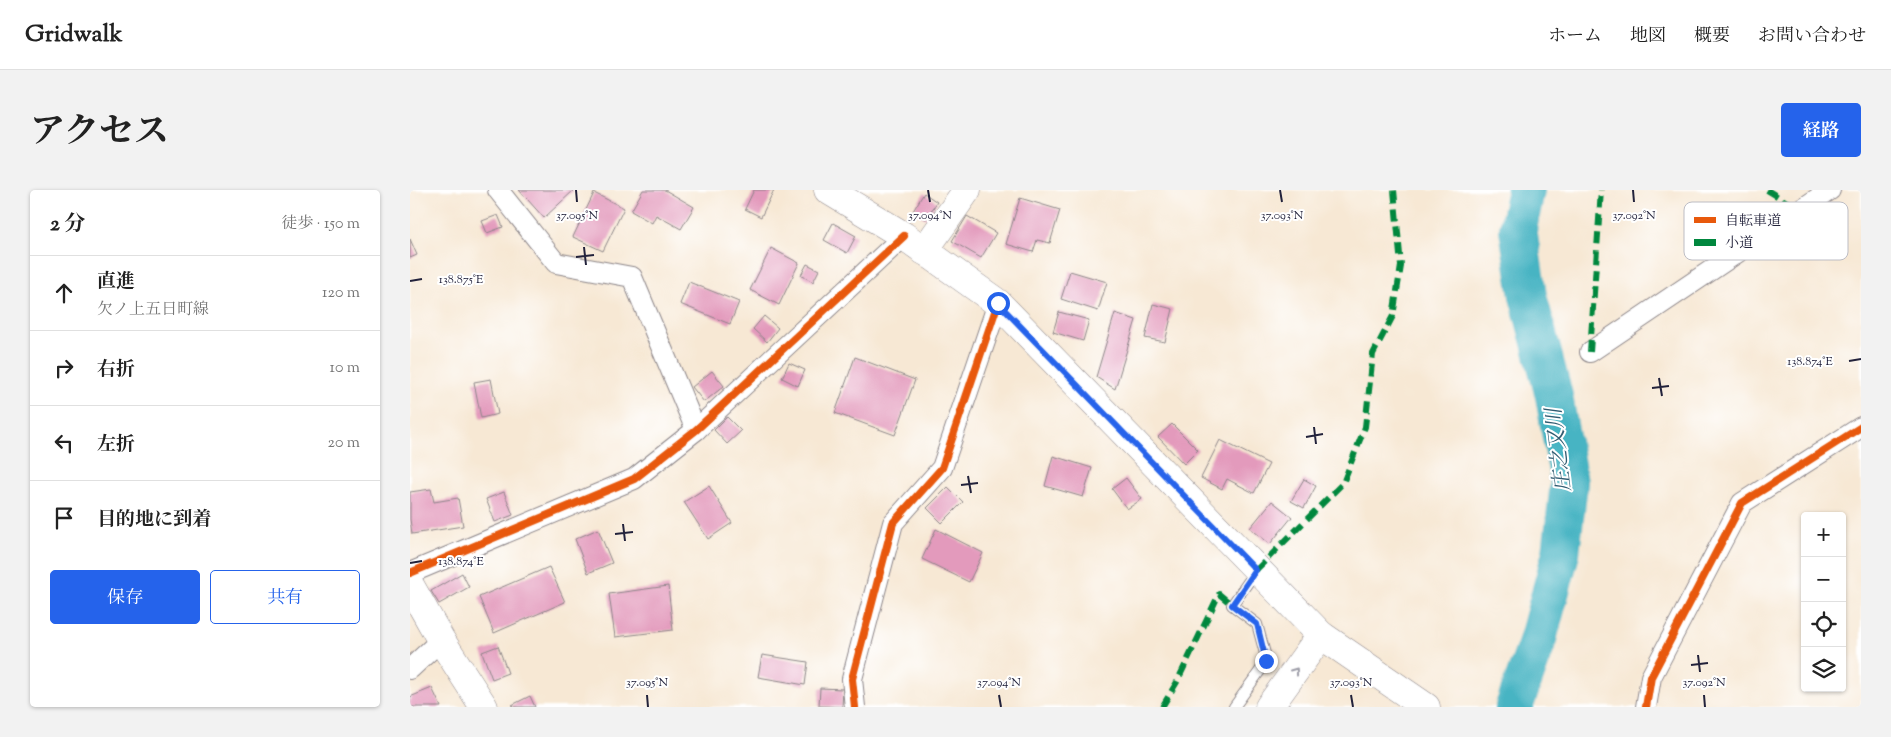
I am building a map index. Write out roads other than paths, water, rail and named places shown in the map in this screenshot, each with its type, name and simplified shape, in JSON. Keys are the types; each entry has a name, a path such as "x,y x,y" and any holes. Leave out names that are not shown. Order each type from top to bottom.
{"main road":[{"path":"828,190 914,243 998,303 1321,635 1426,707"},
{"path":"914,243 967,190"},
{"path":"410,585 441,640 484,707"},
{"path":"1269,707 1321,635"}],"street":[{"path":"498,190 556,263 632,277 696,430"},
{"path":"1812,202 1830,190"},
{"path":"410,573 634,479 696,430 914,243"},
{"path":"1590,352 1726,260"},
{"path":"855,707 852,679 893,523 942,468 998,303"},
{"path":"1646,707 1651,677 1742,503 1861,427"},
{"path":"410,669 441,640"}],"lane":[{"path":"1234,707 1266,661 1257,624 1232,605 1256,570"}],"waterway":[{"name":"庄之又川","path":"1514,707 1536,646 1561,553 1569,483 1554,396 1528,296 1518,229 1526,190"}]}
